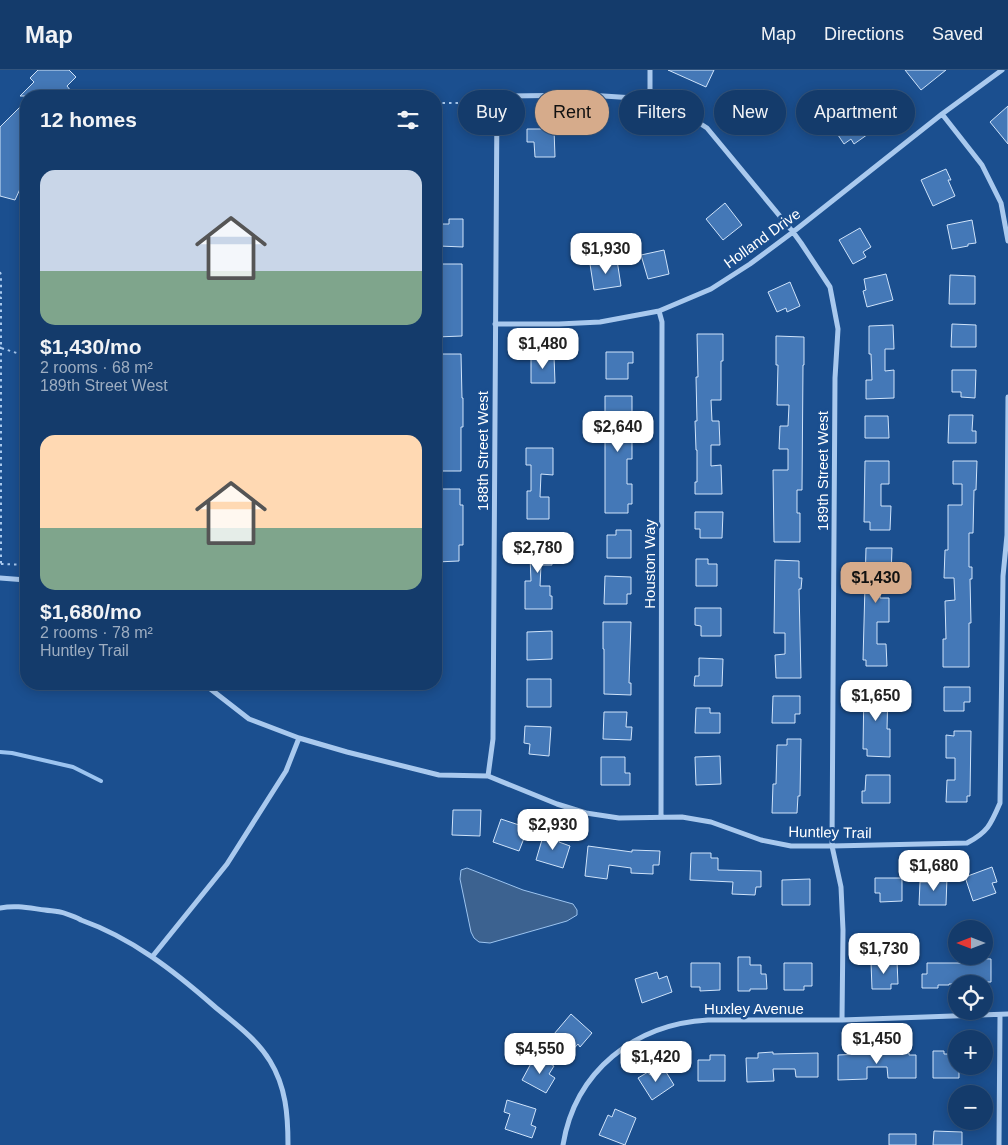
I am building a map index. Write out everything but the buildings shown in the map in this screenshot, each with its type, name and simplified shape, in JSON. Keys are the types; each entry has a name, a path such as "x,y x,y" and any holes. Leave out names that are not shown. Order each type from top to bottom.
{"street":[{"path":"650,70 650,90"},
{"name":"Holland Drive","path":"495,324 600,322 659,311 711,289 750,264 793,232 942,114 1002,70"},
{"name":"189th Street West","path":"525,96 619,96"},
{"path":"942,114 982,165 1001,204 1008,241"},
{"name":"189th Street West","path":"704,126 801,243 830,287 838,329 835,378 832,846 841,887 842,1020"},
{"name":"188th Street West","path":"488,776 493,739 497,135"},
{"name":"Houston Way","path":"659,311 662,322 661,817"},
{"name":"Huntley Trail","path":"212,690 249,719 299,738 347,752 439,774 488,776 557,804 586,813 620,818 682,817 711,822 761,840 791,846 967,843 979,837 990,824 1000,803 1002,576 1007,535 1008,397"},
{"path":"0,578 20,580"},
{"path":"152,957 227,864 286,771 299,738"},
{"path":"0,908 11,906 26,907 63,913 116,934 152,957 188,984 261,1047 271,1063 281,1083 286,1102 288,1145"},
{"name":"Huxley Avenue","path":"563,1145 572,1112 592,1078 610,1058 632,1042 668,1026 695,1021 842,1020 1008,1014"},
{"path":"999,1145 1000,1015"}],"path":[{"path":"442,103 458,103"},
{"path":"0,272 1,564 20,565"},
{"path":"1,348 20,354"}],"water":[{"path":"467,868 523,890 573,904 577,910 577,915 567,921 490,943 479,942 471,932 460,879 461,870"}],"waterway":[{"path":"0,752 73,767 101,781"}]}
